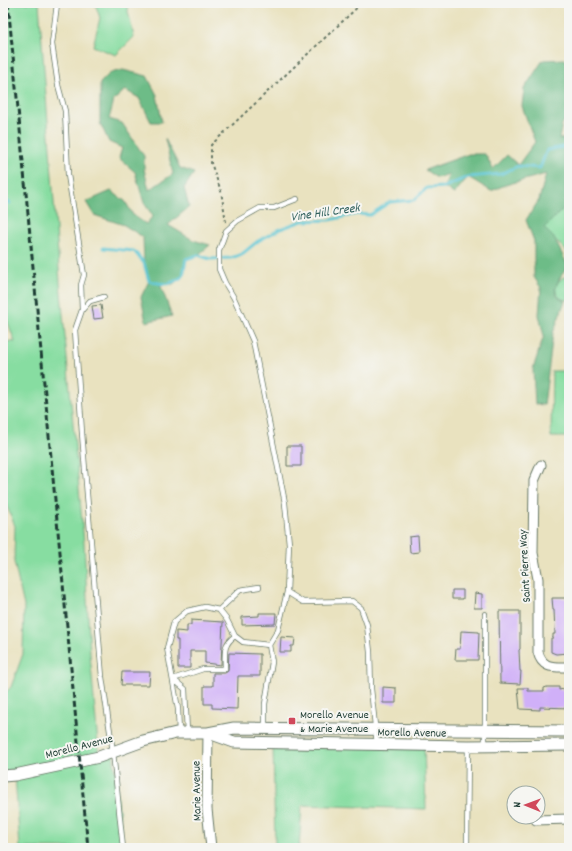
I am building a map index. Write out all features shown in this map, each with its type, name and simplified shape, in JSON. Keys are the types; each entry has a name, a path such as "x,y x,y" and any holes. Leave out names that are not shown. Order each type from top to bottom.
{"street":[{"name":"Saint Pierre Way","path":"541,465 534,481 533,553 538,579 538,652 540,660 546,665 569,667"},
{"name":"Morello Avenue","path":"3,776 15,775 99,757 143,741 183,733 208,733 234,728 569,731"},
{"name":"Morello Avenue","path":"208,733 234,742 468,746 569,745"},
{"name":"Marie Avenue","path":"208,733 207,809 210,848"},
{"path":"546,820 569,819"}],"lane":[{"path":"57,4 52,44 58,85 65,111 68,175 84,275 81,285 82,310 76,330 82,433 102,677 114,752 123,848"},
{"path":"265,728 265,704 272,662 269,644 278,630 287,592 289,544 285,503 253,341 219,269 219,250 228,229 237,221 260,208 274,208 297,200"},
{"path":"82,310 90,301 104,297"},
{"path":"219,610 240,590 259,587"},
{"path":"287,592 303,602 352,601 361,608 367,625 370,652 371,689 377,729 377,744"},
{"path":"183,733 167,648 174,622 187,611 205,607 219,610 228,620 235,636 243,642 269,644"},
{"path":"485,614 485,746"},
{"path":"173,679 203,669 225,669 225,648 227,641 235,636"},
{"path":"173,679 185,689 183,733"},
{"path":"467,848 468,746"}],"path":[{"path":"228,229 220,191 211,164 211,145 362,3"}],"green space":[{"path":"3,3 39,3 60,282 84,543 90,654 99,756 113,752 123,848 20,848 15,775 3,776 3,695 11,687 23,654 24,606 14,562 15,526 4,499 3,490 3,341 15,342 3,309"},
{"path":"95,3 126,3 134,37 116,55 93,46 100,18"},
{"path":"565,59 569,65 569,116 562,124 559,139 569,138 569,203 544,228 554,238 568,266 556,285 555,290 559,298 565,301 553,333 544,405 535,404 533,369 544,336 539,315 541,288 534,277 534,241 526,220 539,200 546,174 505,185 491,191 468,177 454,194 444,187 449,174 437,178 425,170 469,154 485,154 493,169 507,155 518,165 535,142 522,106 524,89 543,60"},
{"path":"123,70 147,76 157,95 162,122 151,122 139,98 125,90 114,100 109,119 122,123 144,156 144,169 149,190 173,174 165,139 180,168 194,173 184,188 189,207 168,225 193,240 210,245 198,255 186,259 183,276 173,284 160,284 172,316 146,322 141,297 149,281 144,263 143,237 124,225 94,215 86,202 111,191 125,201 133,215 146,224 153,216 144,203 135,172 119,158 122,148 109,142 100,123 100,83 110,73"},
{"path":"569,203 569,254 544,228"},
{"path":"564,277 569,277 569,300 560,298 556,292 557,284"},
{"path":"552,371 569,371 569,437 551,437"},
{"path":"273,743 424,745 426,809 302,805 299,848 275,848"}],"building":[{"path":"101,305 103,318 94,319 92,306"},
{"path":"287,446 301,446 301,466 287,466"},
{"path":"418,536 419,552 410,553 409,537"},
{"path":"452,590 463,590 463,599 452,599"},
{"path":"475,593 482,594 482,608 474,608"},
{"path":"552,598 565,598 569,600 569,653 556,654 551,652 551,638 553,638 553,634 555,634"},
{"path":"499,611 520,611 520,684 500,683"},
{"path":"259,613 276,613 275,624 242,625 242,617 259,616"},
{"path":"191,620 223,622 221,665 205,663 205,651 190,651 190,668 178,668 178,640 176,640 176,631 187,632 187,625 191,625"},
{"path":"461,631 479,632 478,660 455,660 456,649 460,649"},
{"path":"281,637 295,638 294,646 291,646 291,652 280,652"},
{"path":"229,653 260,654 260,676 238,676 237,709 212,708 212,704 204,704 204,686 213,686 213,673 225,673 228,671"},
{"path":"122,672 150,672 149,685 121,685"},
{"path":"383,687 396,688 396,703 383,703"},
{"path":"559,687 559,690 569,688 569,708 540,707 540,710 520,709 518,688 528,688 528,691 544,691 544,688"}],"waterway":[{"name":"Vine Hill Creek","path":"103,248 134,251 144,263 149,281 167,284 174,282 183,276 186,259 198,255 210,259 231,258 242,254 258,241 280,229 302,221 330,220 357,214 370,215 390,202 414,200 427,188 444,187 468,177 501,174 518,166 540,168 547,150 569,146"},
{"name":"Vine Hill Creek","path":"3,200 10,203"}],"railway":[{"path":"8,3 88,848"}],"place":[{"name":"Morello Avenue & Marie Avenue","path":"292,721"}]}
